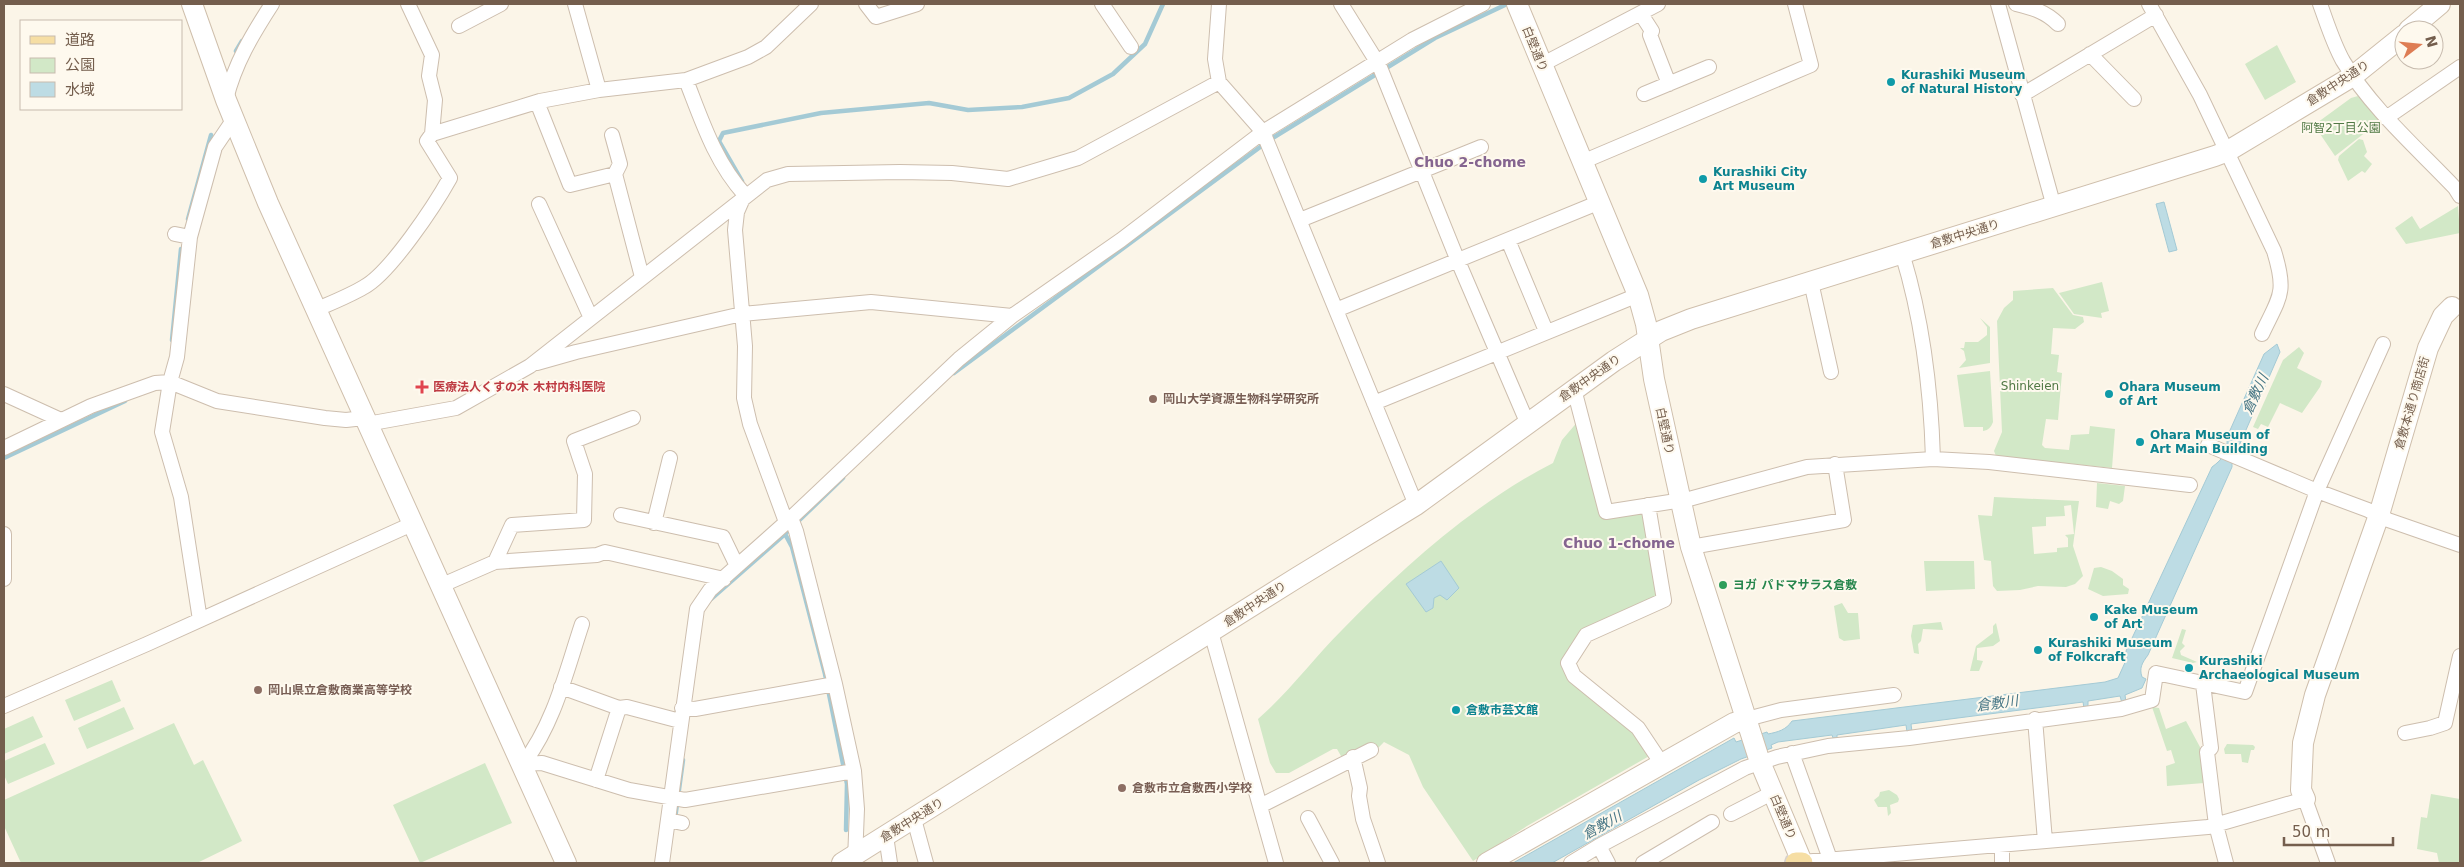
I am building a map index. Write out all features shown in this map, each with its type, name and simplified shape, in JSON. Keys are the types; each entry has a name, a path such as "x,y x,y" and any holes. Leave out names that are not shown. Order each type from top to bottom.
{"street":[{"path":"192,4 226,100 315,310 523,764 566,863"},
{"path":"226,100 236,66 247,42 272,4"},
{"path":"315,310 366,287 391,262 438,200 450,178 427,141 432,134 435,100 429,76 432,55 408,4"},
{"path":"459,26 501,4"},
{"path":"575,4 599,90"},
{"path":"432,134 536,102 599,90 686,80 748,57 766,47 810,4"},
{"path":"866,4 876,17 916,4"},
{"path":"1102,4 1131,47"},
{"path":"1219,4 1215,59 1219,82 1266,138 1416,505"},
{"path":"1341,4 1379,67 1423,170 1458,261 1527,422"},
{"path":"662,863 676,822 676,798 681,774 685,711 697,609 705,596 736,566 788,524 959,359 1012,316 1266,138 1379,67 1412,40 1483,4"},
{"name":"白壁通り","path":"1517,4 1638,295 1654,379 1691,547 1754,743 1800,863"},
{"path":"1541,65 1658,4"},
{"path":"1582,162 1811,65 1795,4"},
{"path":"1998,4 2054,207"},
{"path":"2016,4 2039,10 2049,15 2058,24"},
{"path":"2320,4 2337,48 2353,76 2386,118 2455,188 2460,196"},
{"path":"2422,20 2440,4"},
{"path":"2022,95 2090,54 2152,9 2228,151 2274,251 2280,272 2282,293 2262,334"},
{"path":"1641,14 1652,31 1650,35 1669,84"},
{"name":"倉敷中央通り","path":"851,860 886,836 1416,505 1484,458 1527,422 1648,340 1691,319 2203,161 2228,151 2353,76 2394,42"},
{"path":"2090,54 2134,99"},
{"path":"2386,118 2460,66"},
{"path":"1644,94 1709,67"},
{"path":"686,80 708,138 734,183 744,195"},
{"path":"4,448 100,402 155,383 170,382 217,401 325,418 365,421 448,411 530,366 744,195 767,180 788,174 900,172 952,173 1008,179 1078,158 1219,82"},
{"path":"536,102 570,184 615,174"},
{"path":"200,620 181,497 162,432 170,382 177,357 190,237 215,147 234,119"},
{"path":"612,135 620,164 615,174 642,277"},
{"path":"1300,220 1481,147"},
{"path":"744,195 737,212 736,230 738,316 745,346 744,398 750,424 788,524 830,685 857,809 851,860"},
{"path":"1336,310 1600,202"},
{"path":"539,204 591,318"},
{"path":"175,234 190,237"},
{"path":"1508,240 1546,331"},
{"path":"1902,253 1913,289 1924,342 1932,416 1933,459"},
{"path":"1811,282 1832,372"},
{"path":"1374,403 1546,331 1638,295"},
{"path":"530,366 576,352 738,316 871,302 1012,316"},
{"name":"倉敷本通り商店街","path":"2305,799 2302,790 2303,744 2315,695 2379,515 2428,348 2444,316 2456,303"},
{"path":"1488,863 1734,723 1754,743 1792,753 1828,746 1909,738 2035,719 2121,709 2152,700 2156,673 2244,692 2317,491 2383,344"},
{"path":"1574,389 1606,512 1680,500 1807,467 1933,459 1989,462 2190,485"},
{"path":"4,394 60,420"},
{"path":"495,562 512,525 584,520 585,474 574,442 633,418"},
{"path":"2213,447 2317,491 2460,545"},
{"path":"654,522 670,458"},
{"path":"1691,547 1844,520 1835,464"},
{"path":"1648,505 1664,600 1586,635 1568,663 1574,676 1638,728 1662,764"},
{"path":"621,515 724,537 736,566"},
{"path":"4,706 412,524"},
{"path":"4,534 6,545 4,579"},
{"path":"440,586 495,562 597,555 604,552 724,579"},
{"path":"523,764 538,744 561,687 582,624"},
{"path":"1211,632 1276,863"},
{"path":"2404,732 2423,730 2445,723 2460,656"},
{"path":"2203,684 2212,748 2207,752 2216,825 2226,863"},
{"path":"561,687 619,708 685,711 830,685"},
{"path":"1571,863 1754,743 1781,710 1894,694"},
{"path":"596,780 619,708"},
{"path":"2035,719 2045,841"},
{"path":"1260,806 1353,757 1371,750"},
{"path":"1792,753 1830,859"},
{"path":"1353,757 1360,788 1359,796 1363,819 1378,863"},
{"path":"523,764 542,763 629,790 676,798 848,772"},
{"path":"1731,814 1772,792"},
{"path":"1800,863 2216,825 2305,799 2328,863"},
{"path":"1308,818 1332,863"},
{"path":"914,819 926,863"},
{"path":"1643,863 1662,858 1712,822"},
{"path":"886,836 890,863"},
{"path":"2002,845 2002,863"},
{"path":"1599,846 1608,863"}],"green space":[{"path":"2277,45 2296,82 2265,100 2245,64"},
{"name":"阿智2丁目公園","path":"2358,96 2380,121 2335,156 2314,125 2351,98"},
{"path":"2359,139 2363,140 2367,152 2364,156 2372,164 2365,173 2362,171 2348,181 2338,160 2339,156"},
{"path":"2458,206 2460,233 2406,244 2395,228 2412,216 2420,229"},
{"path":"2102,282 2109,311 2101,313 2102,318 2074,314 2059,293"},
{"name":"Shinkeien","path":"2053,288 2073,315 2083,317 2084,322 2075,329 2053,328 2051,354 2059,355 2057,372 2062,373 2058,420 2046,419 2042,445 2045,448 2069,450 2071,435 2089,434 2090,426 2115,429 2112,468 1996,456 1994,451 2002,432 1997,321 2004,308 2013,300 2013,291"},
{"path":"1980,318 1990,327 1990,363 1959,368 1966,360 1964,351 1960,348 1964,348 1965,342 1978,342 1987,335 1987,327"},
{"path":"2299,347 2304,353 2297,368 2322,381 2320,387 2302,413 2280,403 2268,427 2261,424 2258,429 2253,427 2283,360"},
{"path":"1990,371 1993,422 1991,427 1983,431 1983,427 1964,427 1957,375"},
{"path":"1579,420 1600,508 1644,510 1660,598 1582,632 1564,662 1588,693 1642,741 1651,755 1527,826 1473,861 1423,787 1409,755 1384,742 1373,753 1341,756 1337,749 1333,749 1289,773 1276,773 1270,763 1258,719 1280,698 1342,630 1415,560 1496,497 1553,463 1562,440"},
{"path":"2097,483 2125,486 2123,501 2119,504 2110,501 2108,509 2096,507"},
{"path":"1994,497 2079,501 2073,546 2083,576 2075,584 2066,587 2038,586 2020,590 1997,591 1993,586 1991,561 1984,560 1978,515 1992,516","holes":["2071,505 2074,534 2065,535 2068,538 2068,547 2057,548 2057,552 2034,554 2032,527 2046,526 2046,517 2065,516 2064,506"]},
{"path":"1924,561 1974,561 1975,589 1926,591"},
{"path":"2101,567 2112,571 2123,579 2123,585 2129,589 2128,594 2103,596 2088,589 2094,568"},
{"path":"1842,603 1848,613 1858,613 1860,639 1844,641 1839,638 1834,606"},
{"path":"1941,622 1943,630 1923,629 1921,641 1918,644 1919,654 1914,653 1911,636 1913,625"},
{"path":"1996,623 2000,641 1993,646 1977,648 1977,660 1983,661 1979,671 1970,671 1976,646 1993,633 1993,626"},
{"path":"2182,629 2186,630 2182,643 2185,646 2180,651 2181,655 2197,662 2193,663 2172,658"},
{"path":"112,680 121,701 74,721 65,700"},
{"path":"124,707 134,729 87,749 78,728"},
{"path":"2152,707 2159,708 2166,729 2186,721 2200,747 2204,783 2167,786 2166,766 2175,763 2171,750 2167,751"},
{"path":"33,716 43,737 4,754 4,729"},
{"path":"174,723 194,765 203,760 242,841 197,863 21,863 4,826 4,800"},
{"path":"45,743 55,764 8,784 4,775 4,761"},
{"path":"2227,744 2253,745 2255,747 2254,750 2251,750 2248,763 2242,762 2241,754 2225,754 2224,749"},
{"path":"485,763 512,823 420,863 393,805"},
{"path":"1889,790 1897,795 1899,799 1898,802 1890,805 1891,813 1888,816 1887,807 1878,807 1874,800 1879,796 1880,792"},
{"path":"2431,794 2460,799 2460,863 2439,863 2437,853 2417,849 2421,817 2427,818"}],"water":[{"path":"2164,202 2177,250 2169,252 2156,204"},
{"name":"倉敷川","path":"2277,344 2280,352 2232,462 2232,467 2142,666 2142,677 2146,679 2142,688 2125,695 2126,702 2122,703 2120,696 2088,701 2088,707 2084,708 2083,702 1911,724 1912,732 1907,732 1906,725 1837,735 1837,738 1833,738 1832,735 1778,742 1771,745 1772,748 1741,759 1699,780 1552,863 1513,863 1734,738 1736,742 1767,732 1768,734 1775,732 1784,729 1792,721 2105,682 2118,678 2127,658 2126,651 2212,467 2224,455 2227,447 2227,437 2264,354"},
{"path":"1441,561 1459,588 1447,600 1440,595 1434,598 1433,608 1426,612 1406,584"}],"waterway":[{"path":"742,181 719,141 723,133 821,113 929,103 968,110 1022,107 1069,98 1113,74 1145,44 1163,4"},
{"path":"954,373 1271,139 1435,38 1505,5"},
{"path":"236,51 242,41"},
{"path":"188,219 211,135"},
{"path":"172,340 181,249"},
{"path":"4,458 125,401"},
{"path":"711,599 785,534 843,478"},
{"path":"784,532 792,547 825,674 847,784 846,830"},
{"path":"675,819 683,760"}],"place":[{"name":"Kurashiki Museum of Natural History","path":"1891,82"},
{"name":"Kurashiki City Art Museum","path":"1703,179"},
{"name":"医療法人くすの木 木村内科医院","path":"422,387"},
{"name":"Ohara Museum of Art","path":"2109,394"},
{"name":"岡山大学資源生物科学研究所","path":"1153,399"},
{"name":"Ohara Museum of Art Main Building","path":"2140,442"},
{"name":"ヨガ パドマサラス倉敷","path":"1723,585"},
{"name":"Kake Museum of Art","path":"2094,617"},
{"name":"Kurashiki Museum of Folkcraft","path":"2038,650"},
{"name":"Kurashiki Archaeological Museum","path":"2189,668"},
{"name":"岡山県立倉敷商業高等学校","path":"258,690"},
{"name":"倉敷市芸文館","path":"1456,710"},
{"name":"倉敷市立倉敷西小学校","path":"1122,788"}],"district":[{"name":"Chuo 2-chome","path":"1470,162"},
{"name":"Chuo 1-chome","path":"1619,543"}]}
